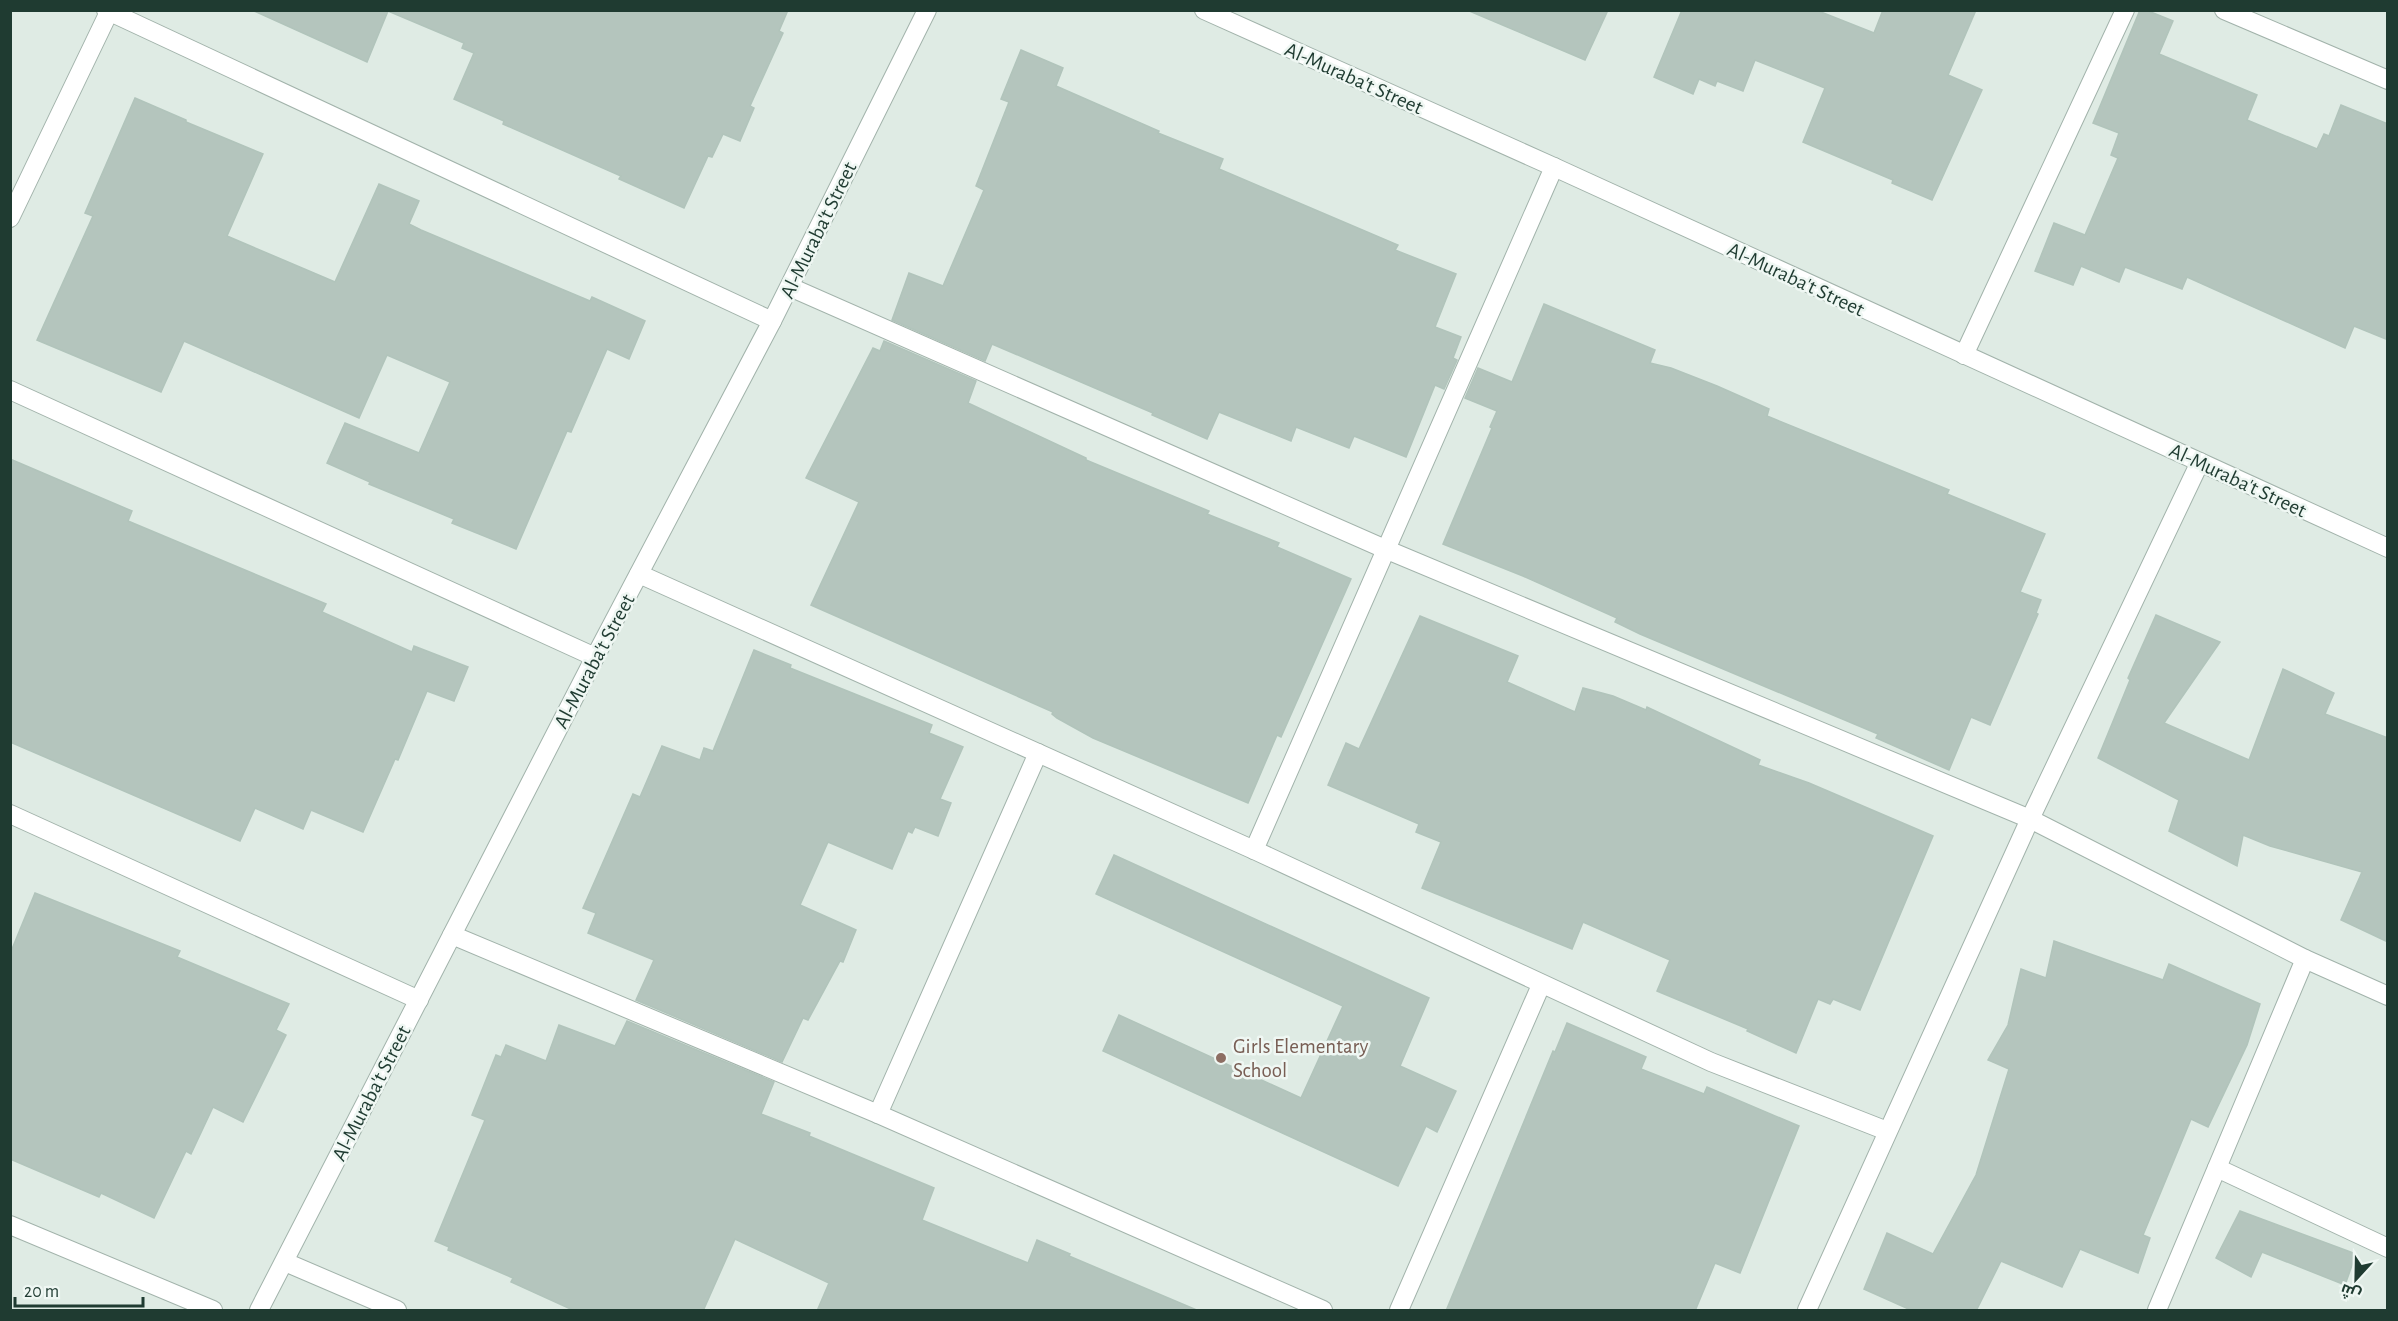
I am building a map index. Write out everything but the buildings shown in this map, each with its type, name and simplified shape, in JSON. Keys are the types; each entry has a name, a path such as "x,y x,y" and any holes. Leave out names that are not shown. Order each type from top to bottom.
{"street":[{"name":"Al-Muraba't Street","path":"259,1311 595,657 790,287 927,10"},
{"name":"Al-Muraba't Street","path":"1204,10 1554,167 2388,548"},
{"path":"1964,355 2125,10"},
{"path":"2224,10 2388,80"},
{"path":"10,218 108,11 772,321"},
{"path":"1254,850 1554,167"},
{"path":"790,287 1385,549 2030,819 2305,959 2388,996"},
{"path":"10,390 595,657"},
{"path":"1807,1311 2030,819 2200,462"},
{"path":"639,574 1254,850 1541,985 1712,1062 1887,1131"},
{"path":"878,1114 1038,753"},
{"path":"10,814 419,1000"},
{"path":"452,935 878,1114 1323,1311"},
{"path":"2157,1311 2305,959"},
{"path":"1399,1311 1541,985"},
{"path":"2217,1168 2388,1248"},
{"path":"10,1225 213,1311"},
{"path":"285,1262 397,1311"}],"place":[{"name":"Girls Elementary School","path":"1221,1058"}]}
